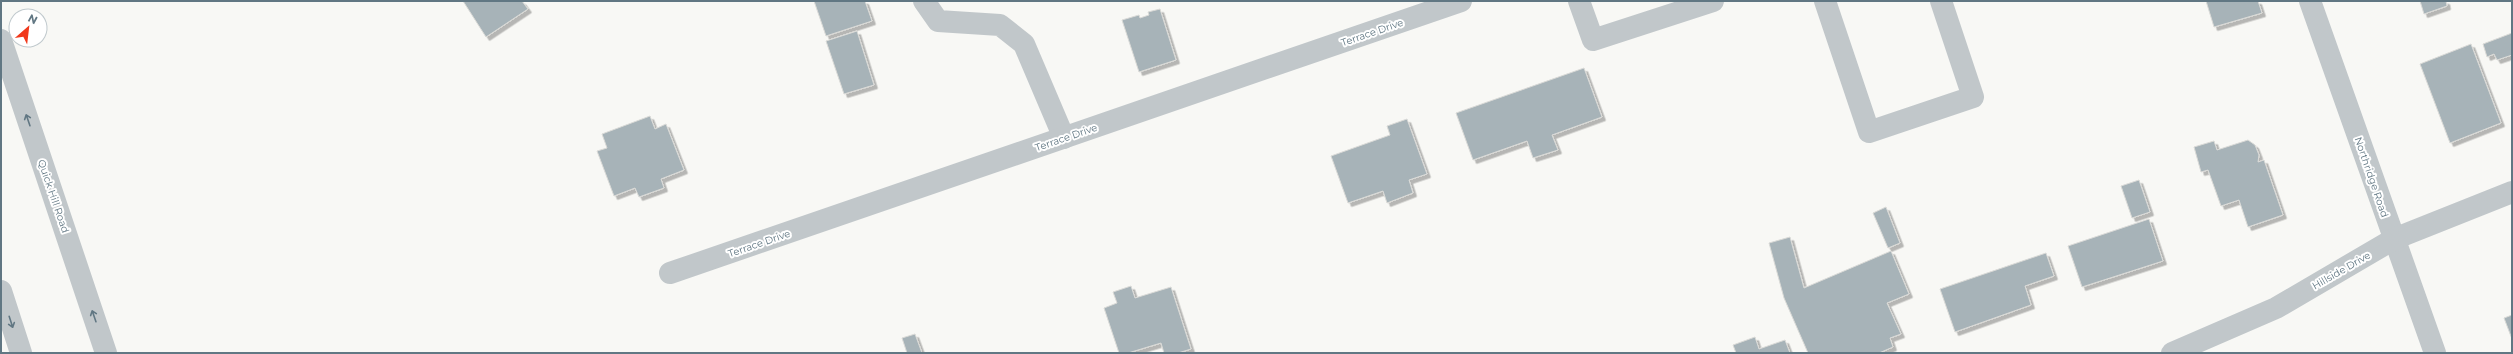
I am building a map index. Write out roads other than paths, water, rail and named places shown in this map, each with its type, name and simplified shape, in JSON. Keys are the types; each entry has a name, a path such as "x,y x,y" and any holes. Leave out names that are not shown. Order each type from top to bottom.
{"street":[{"path":"924,1 938,21 1000,25 1024,44 1064,138"},
{"name":"Terrace Drive","path":"670,273 1462,1"},
{"path":"1579,1 1593,40 1654,10 1713,1"},
{"path":"1825,1 1870,132 1973,97 1941,1"},
{"name":"Northridge Road","path":"2310,1 2435,353"},
{"name":"Quick Hill Road","path":"1,40 106,353"},
{"name":"Hillside Drive","path":"2172,353 2276,308 2394,239 2512,192"},
{"path":"1,291 21,353"}]}
